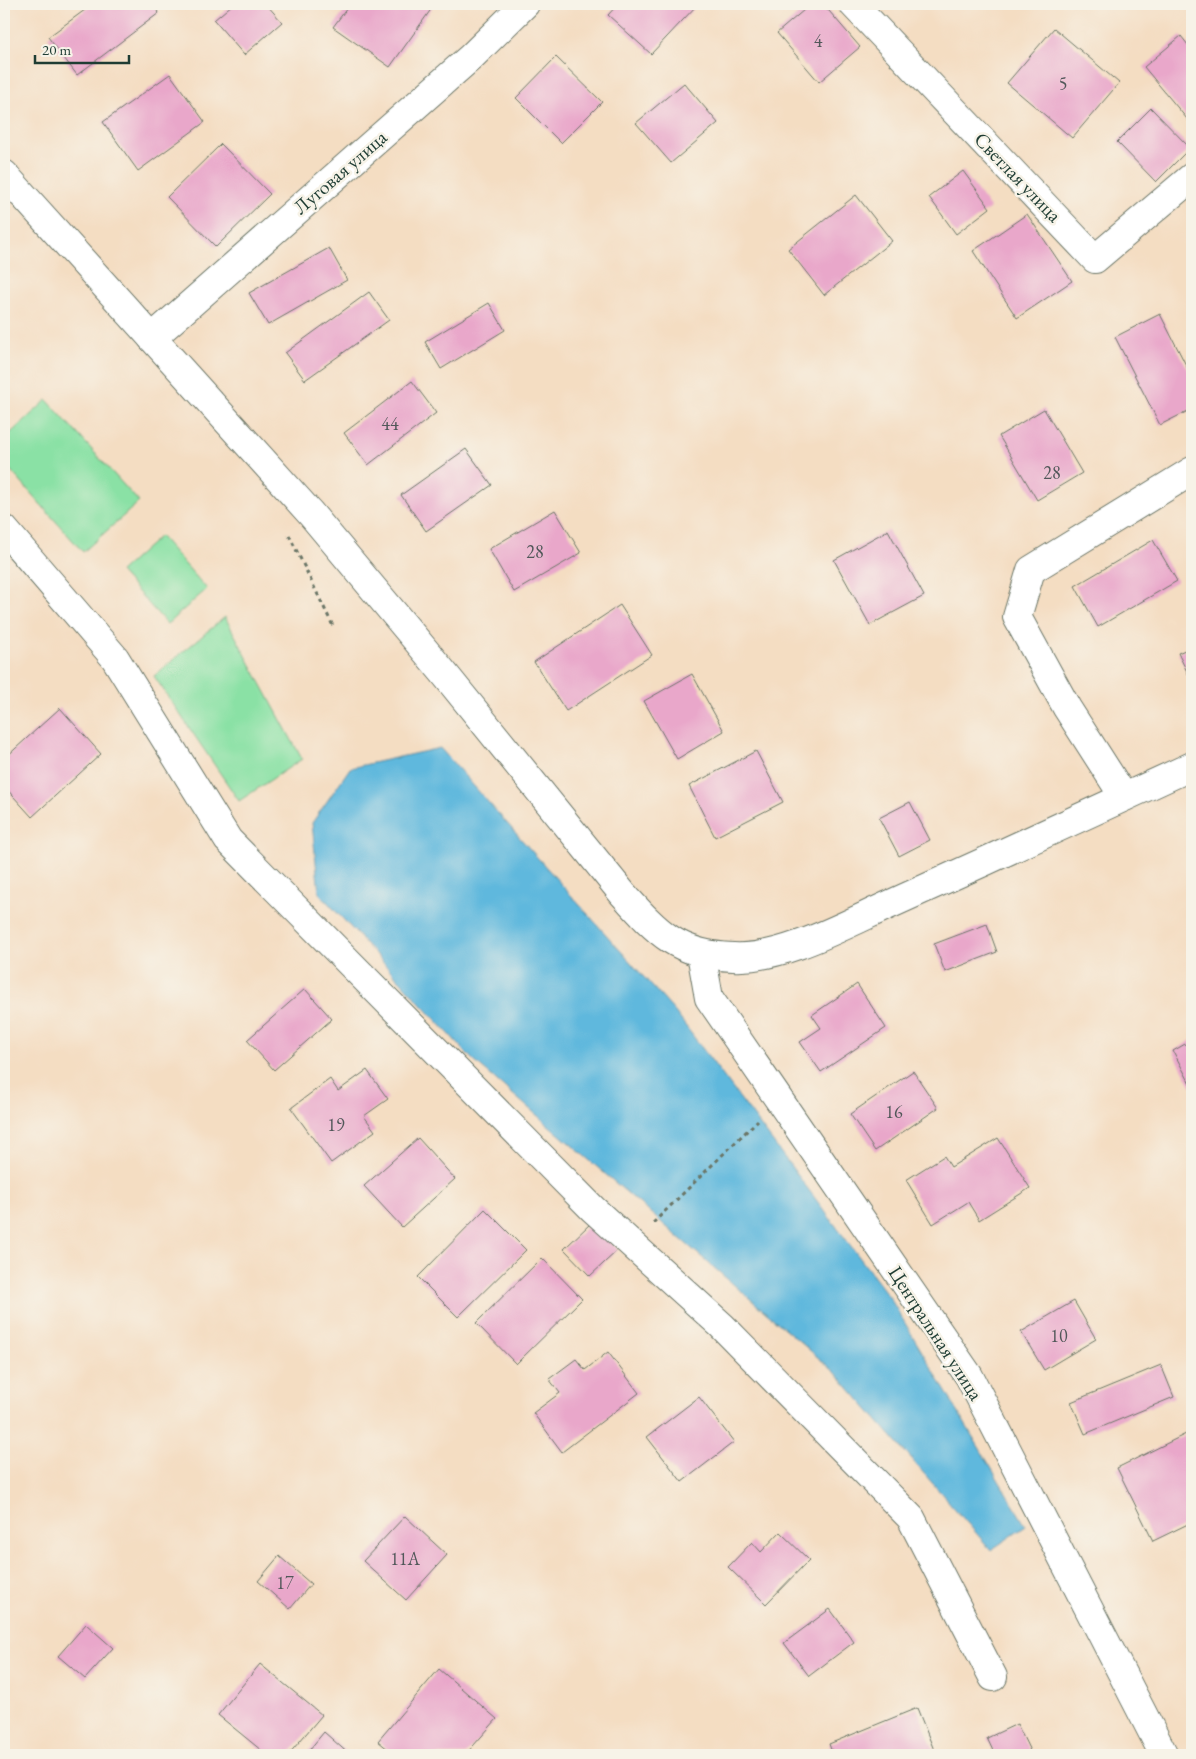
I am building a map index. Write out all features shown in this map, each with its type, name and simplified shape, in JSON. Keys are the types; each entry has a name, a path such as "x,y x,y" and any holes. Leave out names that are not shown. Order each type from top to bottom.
{"street":[{"name":"Луговая улица","path":"152,338 471,57 525,4"},
{"name":"Светлая улица","path":"853,4 1095,259 1192,177"},
{"path":"4,174 311,514 443,672 623,894 651,925 684,948 701,953 735,958 760,956 793,947 972,868 1192,766"},
{"path":"1124,797 1067,708 1017,617 1031,570 1192,471"},
{"path":"4,529 115,658 228,840 593,1209 722,1326 911,1518 993,1676"},
{"name":"Центральная улица","path":"701,953 709,998 968,1376 1164,1755"}],"path":[{"path":"311,514 288,536 333,626"},
{"path":"649,1227 761,1117"}],"green space":[{"path":"47,400 139,502 83,552 4,463 4,439"},
{"path":"160,536 207,589 167,624 120,572"},
{"path":"225,617 302,759 239,801 154,676"}],"water":[{"path":"440,748 675,1012 890,1298 1026,1526 991,1550 835,1372 473,1060 319,893 312,823 350,768"}],"building":[{"path":"93,4 151,4 159,13 77,75 48,37"},
{"path":"233,4 266,4 282,22 244,55 214,20"},
{"path":"350,4 425,4 432,8 390,67 333,27"},
{"path":"618,4 698,4 651,54 608,15"},
{"path":"811,4 823,4 860,47 819,82 777,33"},
{"path":"1054,28 1119,83 1072,138 1007,83"},
{"path":"1181,36 1192,50 1192,125 1144,67"},
{"path":"556,57 602,102 561,143 516,98"},
{"path":"170,74 205,122 138,171 103,122"},
{"path":"684,83 718,123 671,163 636,123"},
{"path":"1151,108 1190,148 1156,182 1117,142"},
{"path":"221,144 270,194 216,247 167,197"},
{"path":"963,171 990,208 956,234 929,197"},
{"path":"856,195 892,241 824,295 788,249"},
{"path":"1027,214 1072,281 1017,318 973,251"},
{"path":"329,248 347,280 268,325 249,293"},
{"path":"369,292 389,320 305,380 285,353"},
{"path":"489,303 505,330 441,369 425,342"},
{"path":"1160,314 1192,377 1192,409 1160,425 1115,337"},
{"path":"412,381 436,413 368,465 344,433"},
{"path":"1044,409 1082,473 1037,500 999,436"},
{"path":"466,449 492,485 426,531 401,495"},
{"path":"555,510 581,553 514,592 489,549"},
{"path":"888,530 924,596 870,625 834,560"},
{"path":"1153,540 1177,581 1098,627 1075,586"},
{"path":"620,605 652,655 566,711 534,662"},
{"path":"1192,647 1192,682 1178,653"},
{"path":"692,674 724,731 677,759 644,701"},
{"path":"60,708 101,754 32,817 4,786 4,759"},
{"path":"756,751 783,802 715,837 689,786"},
{"path":"910,802 930,840 899,856 879,818"},
{"path":"987,924 997,952 945,972 934,944"},
{"path":"857,984 886,1028 821,1072 800,1042 821,1028 812,1015"},
{"path":"305,989 332,1019 274,1070 247,1040"},
{"path":"1192,1040 1192,1087 1173,1051"},
{"path":"367,1070 388,1099 364,1116 375,1131 331,1163 291,1108 330,1079 338,1091"},
{"path":"913,1071 938,1108 875,1151 850,1114"},
{"path":"418,1138 455,1179 402,1227 364,1186"},
{"path":"998,1138 1030,1188 979,1220 968,1202 933,1224 906,1180 944,1156 951,1167"},
{"path":"485,1209 526,1250 458,1317 418,1277"},
{"path":"592,1222 618,1250 590,1276 564,1249"},
{"path":"542,1258 582,1299 516,1364 476,1323"},
{"path":"1074,1301 1096,1339 1044,1370 1021,1332"},
{"path":"608,1352 639,1393 562,1452 533,1413 560,1393 549,1379 576,1359 585,1370"},
{"path":"1161,1365 1174,1397 1085,1434 1071,1402"},
{"path":"699,1397 734,1442 682,1482 647,1437"},
{"path":"1192,1431 1192,1486 1188,1488 1192,1498 1192,1522 1153,1541 1117,1468"},
{"path":"405,1516 447,1555 406,1600 363,1561"},
{"path":"780,1532 809,1560 766,1604 728,1567 752,1542 761,1552"},
{"path":"279,1556 311,1584 290,1609 258,1581"},
{"path":"830,1609 854,1642 809,1676 784,1643"},
{"path":"86,1624 113,1648 85,1679 58,1656"},
{"path":"260,1664 322,1715 288,1755 267,1755 218,1715"},
{"path":"439,1669 497,1719 465,1755 395,1755 378,1741"},
{"path":"917,1708 934,1750 921,1755 833,1755 829,1744"},
{"path":"1017,1724 1032,1755 995,1755 987,1738"},
{"path":"324,1732 350,1755 305,1755"}]}
